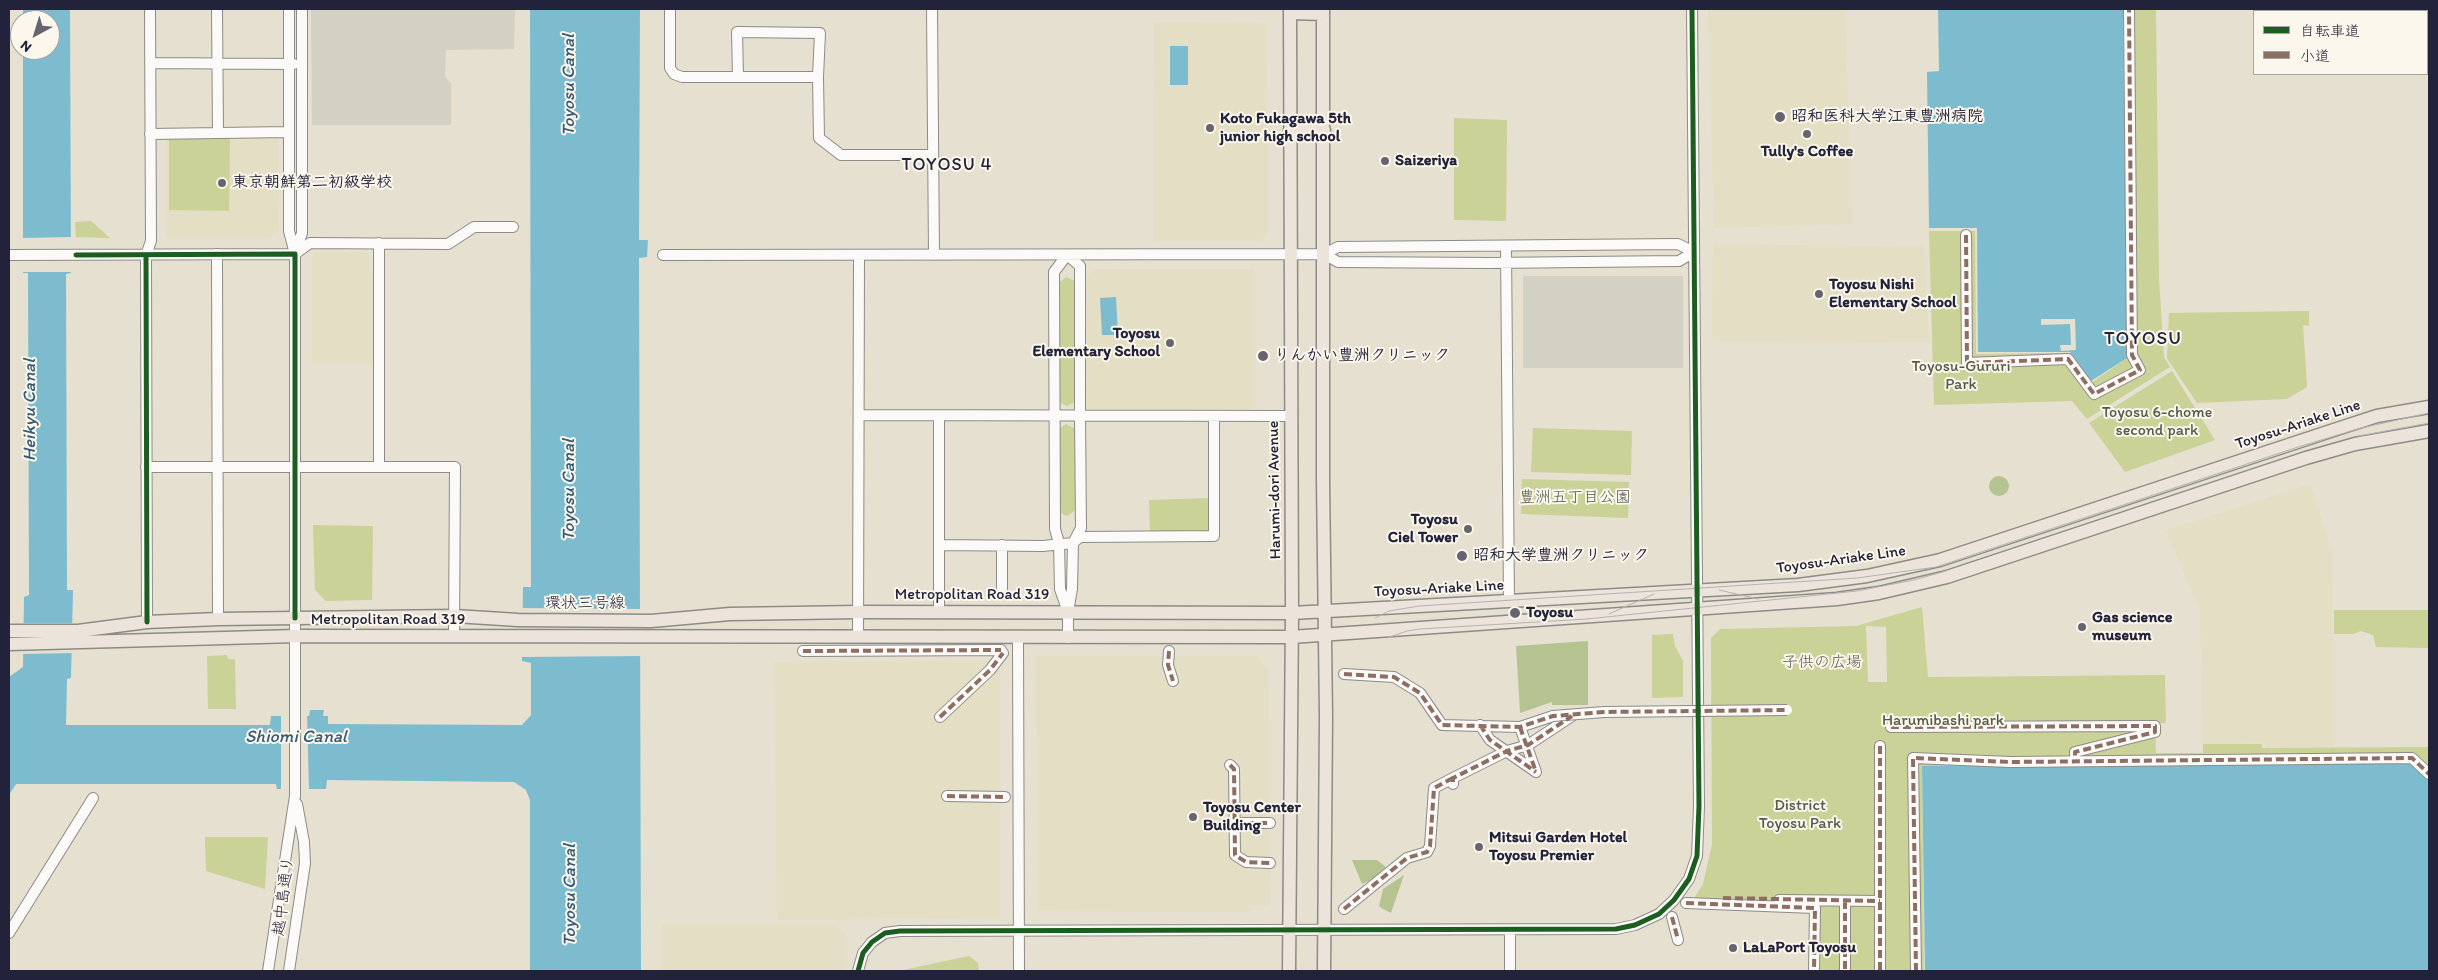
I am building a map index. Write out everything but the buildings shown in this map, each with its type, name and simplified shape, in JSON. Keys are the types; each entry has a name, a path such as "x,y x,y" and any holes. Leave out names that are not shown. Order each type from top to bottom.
{"main road":[{"path":"1290,11 1323,11 1324,971"},
{"name":"Harumi-dori Avenue","path":"1289,971 1292,613 1290,11"},
{"path":"1290,130 1324,130"},
{"name":"Toyosu-Ariake Line","path":"1324,612 1798,585 1867,576 1910,568 1968,551 2343,426 2377,416 2429,407"},
{"path":"858,637 1324,636 1838,599 1915,586 1947,577 2306,458 2355,444 2429,431"},
{"name":"Metropolitan Road 319","path":"651,621 730,614 858,612 1292,613"},
{"path":"1292,613 1324,612"},
{"name":"Metropolitan Road 319","path":"78,637 146,622 218,619 455,616 518,620"},
{"name":"環状三号線","path":"518,620 651,621"},
{"path":"15,637 78,637"},
{"name":"Metropolitan Road 319","path":"78,637 519,637"},
{"name":"環状三号線","path":"519,637 858,637"}],"street":[{"path":"146,622 146,255 151,241 150,9"},
{"path":"217,9 218,133"},
{"path":"289,9 289,231 295,254"},
{"path":"295,254 302,233 302,9"},
{"path":"670,9 670,68 674,74 682,77 818,77"},
{"path":"932,9 934,255"},
{"path":"858,971 862,954 872,942 885,933 900,930 1616,929 1635,925 1659,914 1674,900 1689,879 1697,856 1698,838 1698,609 1692,9"},
{"path":"1966,235 1967,363 2068,359 2094,394 2140,370 2132,355 2129,9"},
{"path":"738,77 737,32 820,33 818,77 819,138 842,155 932,155"},
{"path":"150,64 302,64"},
{"path":"150,134 289,132"},
{"path":"14,255 295,254 310,243 448,244 474,227 513,227"},
{"path":"379,243 379,467"},
{"path":"663,255 1324,254 1338,247 1678,244 1694,252"},
{"path":"1506,246 1509,601"},
{"path":"1324,254 1338,262 1507,263 1678,261 1694,252"},
{"path":"217,254 218,619"},
{"name":"越中島通り","path":"268,971 295,796 295,254"},
{"path":"858,637 859,255"},
{"path":"1067,255 1054,272 1054,416 1055,530 1059,543 1060,589 1068,612"},
{"path":"1067,255 1080,266 1081,528 1072,542 1072,589 1068,612 1068,638"},
{"path":"860,416 1291,416"},
{"path":"939,416 939,611"},
{"path":"939,545 1043,546 1072,542 1080,537 1214,536 1214,416"},
{"path":"146,467 455,467 454,637"},
{"path":"1002,545 1002,594"},
{"path":"1018,637 1019,971"},
{"path":"1169,650 1168,665 1173,680"},
{"path":"803,652 1002,652 990,670 940,717"},
{"path":"1344,674 1394,677 1420,693 1442,725 1520,727 1553,716 1604,712 1787,710"},
{"path":"1344,909 1407,858 1426,852 1430,846 1434,788 1453,782 1507,751 1528,745 1572,716"},
{"path":"1480,725 1490,740 1536,772 1528,745 1520,727"},
{"path":"1891,728 2155,726 2155,732 2075,752 2075,760"},
{"path":"1880,746 1880,971"},
{"path":"1916,971 1913,758 2011,762 2412,758 2429,774"},
{"path":"1230,765 1234,769 1236,855 1246,862 1270,863"},
{"name":"越中島通り","path":"289,971 305,863 304,842 295,796"},
{"path":"947,796 1005,797"},
{"path":"9,933 93,798"},
{"path":"1235,824 1270,823"},
{"path":"1814,971 1815,908 1690,900 1880,901"},
{"path":"1845,901 1845,971"},
{"path":"1672,917 1678,940"},
{"path":"1510,930 1510,971"}],"shaded area":[{"path":"311,9 515,9 514,49 446,50 445,77 451,83 451,125 312,125"},
{"name":"昭和医科大学江東豊洲病院","path":"1708,9 1845,9 1852,224 1714,228"},
{"name":"Koto Fukagawa 5th junior high school","path":"1153,22 1267,23 1268,233 1260,241 1154,241"},
{"name":"東京朝鮮第二初級学校","path":"278,136 279,229 270,238 166,238 166,137"},
{"name":"Toyosu Nishi Elementary School","path":"1713,244 1924,247 1929,343 1712,341"},
{"path":"316,252 367,252 370,256 370,272 374,272 374,364 312,364 312,257"},
{"name":"Toyosu Elementary School","path":"1095,269 1253,269 1253,409 1089,410 1086,407 1087,278"},
{"path":"1523,276 1683,276 1683,368 1523,368"},
{"path":"2311,484 2332,552 2333,747 2265,748 2265,743 2203,744 2200,611 2166,530"},
{"path":"1036,656 1256,656 1268,668 1270,906 1251,905 1250,912 1038,911"},
{"path":"1000,661 1000,918 777,920 774,662"},
{"path":"662,924 835,924 845,933 845,971 662,971"}],"green space":[{"name":"Toyosu-Gururi Park","path":"2124,9 2156,9 2159,279 2164,357 2170,367 2087,419 2072,401 1934,405 1929,231 1975,231 1976,354 2069,353 2091,383 2127,358"},
{"path":"1454,118 1507,120 1506,221 1454,220"},
{"path":"169,138 230,138 229,211 169,210"},
{"path":"91,221 110,238 76,237 75,222"},
{"path":"1066,277 1075,281 1075,402 1067,406 1059,402 1057,284"},
{"path":"2309,311 2309,326 2303,325 2307,387 2287,399 2197,403 2167,358 2169,313"},
{"name":"Toyosu 6-chome second park","path":"2172,371 2215,440 2125,472 2089,423"},
{"path":"1066,424 1076,429 1077,509 1067,516 1058,509 1059,429"},
{"path":"1533,428 1632,431 1631,475 1531,472"},
{"path":"1999,476 2006,479 2009,486 2006,493 1999,496 1992,493 1989,486 1992,479"},
{"name":"豊洲五丁目公園","path":"1522,479 1629,482 1628,518 1521,514"},
{"path":"1209,498 1210,528 1207,531 1150,531 1149,500"},
{"path":"313,525 373,526 372,600 326,601 315,590"},
{"path":"1922,607 1928,677 2165,675 2166,723 2155,723 2156,753 2203,753 2203,744 2262,744 2262,748 2429,747 2429,778 2167,763 1922,766 1924,971 1819,971 1819,905 1690,905 1703,884 1712,844 1711,638 1720,629 1856,626","holes":["1866,626 1886,627 1887,682 1868,682"]},
{"path":"2334,610 2429,610 2429,648 2376,647 2373,635 2361,631 2353,634 2334,634"},
{"path":"1673,634 1675,646 1683,661 1683,697 1652,698 1652,635"},
{"path":"1588,641 1588,705 1552,705 1552,702 1520,713 1516,646"},
{"path":"227,655 228,659 235,659 236,709 208,709 207,656"},
{"path":"205,837 268,837 265,889 206,871"},
{"path":"1352,860 1377,860 1386,867 1373,879 1362,884"},
{"path":"1404,875 1391,913 1379,906 1383,889"},
{"path":"969,956 978,963 979,971 898,971"}],"water":[{"path":"70,9 71,273 66,274 67,590 73,590 71,678 67,679 66,725 270,725 271,716 309,716 310,710 324,710 323,716 328,716 328,724 522,725 531,715 531,663 522,661 523,587 531,587 530,9 640,9 639,240 648,240 647,257 639,258 641,971 530,971 530,800 526,790 514,782 327,780 326,789 277,789 276,784 16,784 9,795 9,677 23,667 24,597 29,595 28,273 23,273 23,60 60,60 60,10 23,10"},
{"path":"1938,9 2123,9 2127,358 2091,381 2070,352 1978,352 1977,228 1929,228 1927,72 1939,71"},
{"path":"1170,46 1188,46 1188,85 1170,85"},
{"path":"1116,297 1118,335 1102,335 1100,298"},
{"path":"2411,760 2429,778 2429,971 1925,971 1922,766"}],"pier":[{"path":"73,237 73,272 20,272 21,238"},
{"path":"2041,319 2075,319 2076,350 2061,351 2060,345 2071,345 2070,324 2041,325"},
{"path":"520,608 643,609 643,656 521,657"},
{"path":"21,623 75,623 74,653 21,654"},
{"path":"307,712 309,791 281,791 281,713"}],"tram line":[{"path":"1375,618 1389,611 1419,606 1857,578 1936,567 2301,446 2361,428 2429,413"},
{"path":"2359,436 2429,423"},
{"path":"1387,638 1420,629 1587,619 1857,591 1914,580 1946,571"},
{"path":"1719,590 1758,599"},
{"path":"1609,614 1654,594"}],"marked path":[{"path":"1966,235 1967,363 2068,359 2094,394 2140,370 2132,355 2129,9"},
{"path":"803,651 1001,650"},
{"path":"1169,651 1168,665 1173,681"},
{"path":"940,717 990,670 1003,653"},
{"path":"1344,674 1394,677 1420,693 1442,725 1520,727 1553,716 1604,712 1787,710"},
{"path":"1453,782 1453,778 1507,751 1528,745 1572,716"},
{"path":"1480,725 1490,740 1536,772"},
{"path":"1891,727 2155,726 2155,732 2075,752 2075,760"},
{"path":"1520,727 1536,772"},
{"path":"1880,746 1880,971"},
{"path":"1916,971 1913,758 2011,762 2412,758 2429,774"},
{"path":"1230,765 1234,769 1235,855 1246,862 1270,863"},
{"path":"1344,909 1407,858 1427,852 1430,846 1434,788 1453,778"},
{"path":"947,796 1005,797"},
{"path":"1235,823 1270,823"},
{"path":"1723,898 1880,901"},
{"path":"1845,901 1845,971"},
{"path":"1686,903 1815,908 1814,971"},
{"path":"1672,917 1678,940"}],"cycle path":[{"path":"858,971 863,953 872,942 885,933 900,931 1616,929 1635,925 1659,914 1674,900 1689,879 1697,856 1699,806 1692,9"},
{"path":"76,255 295,254 295,618"},
{"path":"146,255 147,622"}],"place":[{"name":"昭和医科大学江東豊洲病院","path":"1780,117"},
{"name":"Koto Fukagawa 5th junior high school","path":"1210,128"},
{"name":"Tully's Coffee","path":"1807,134"},
{"name":"Saizeriya","path":"1385,161"},
{"name":"東京朝鮮第二初級学校","path":"222,183"},
{"name":"Toyosu Nishi Elementary School","path":"1819,294"},
{"name":"Toyosu Elementary School","path":"1170,343"},
{"name":"りんかい豊洲クリニック","path":"1263,356"},
{"name":"Toyosu Ciel Tower","path":"1468,529"},
{"name":"昭和大学豊洲クリニック","path":"1462,556"},
{"name":"Toyosu","path":"1515,613"},
{"name":"Gas science museum","path":"2082,627"},
{"name":"Toyosu Center Building","path":"1193,817"},
{"name":"Mitsui Garden Hotel Toyosu Premier","path":"1479,847"},
{"name":"LaLaPort Toyosu","path":"1733,948"}],"district":[{"name":"TOYOSU 4","path":"947,165"},
{"name":"TOYOSU","path":"2143,339"}],"water label":[{"name":"Toyosu Canal","path":"569,85"},
{"name":"Heikyu Canal","path":"30,410"},
{"name":"Toyosu Canal","path":"569,490"},
{"name":"Shiomi Canal","path":"296,737"},
{"name":"Toyosu Canal","path":"570,895"}],"park label":[{"name":"子供の広場","path":"1822,663"},
{"name":"Harumibashi park","path":"1943,721"},
{"name":"District Toyosu Park","path":"1800,815"}]}
